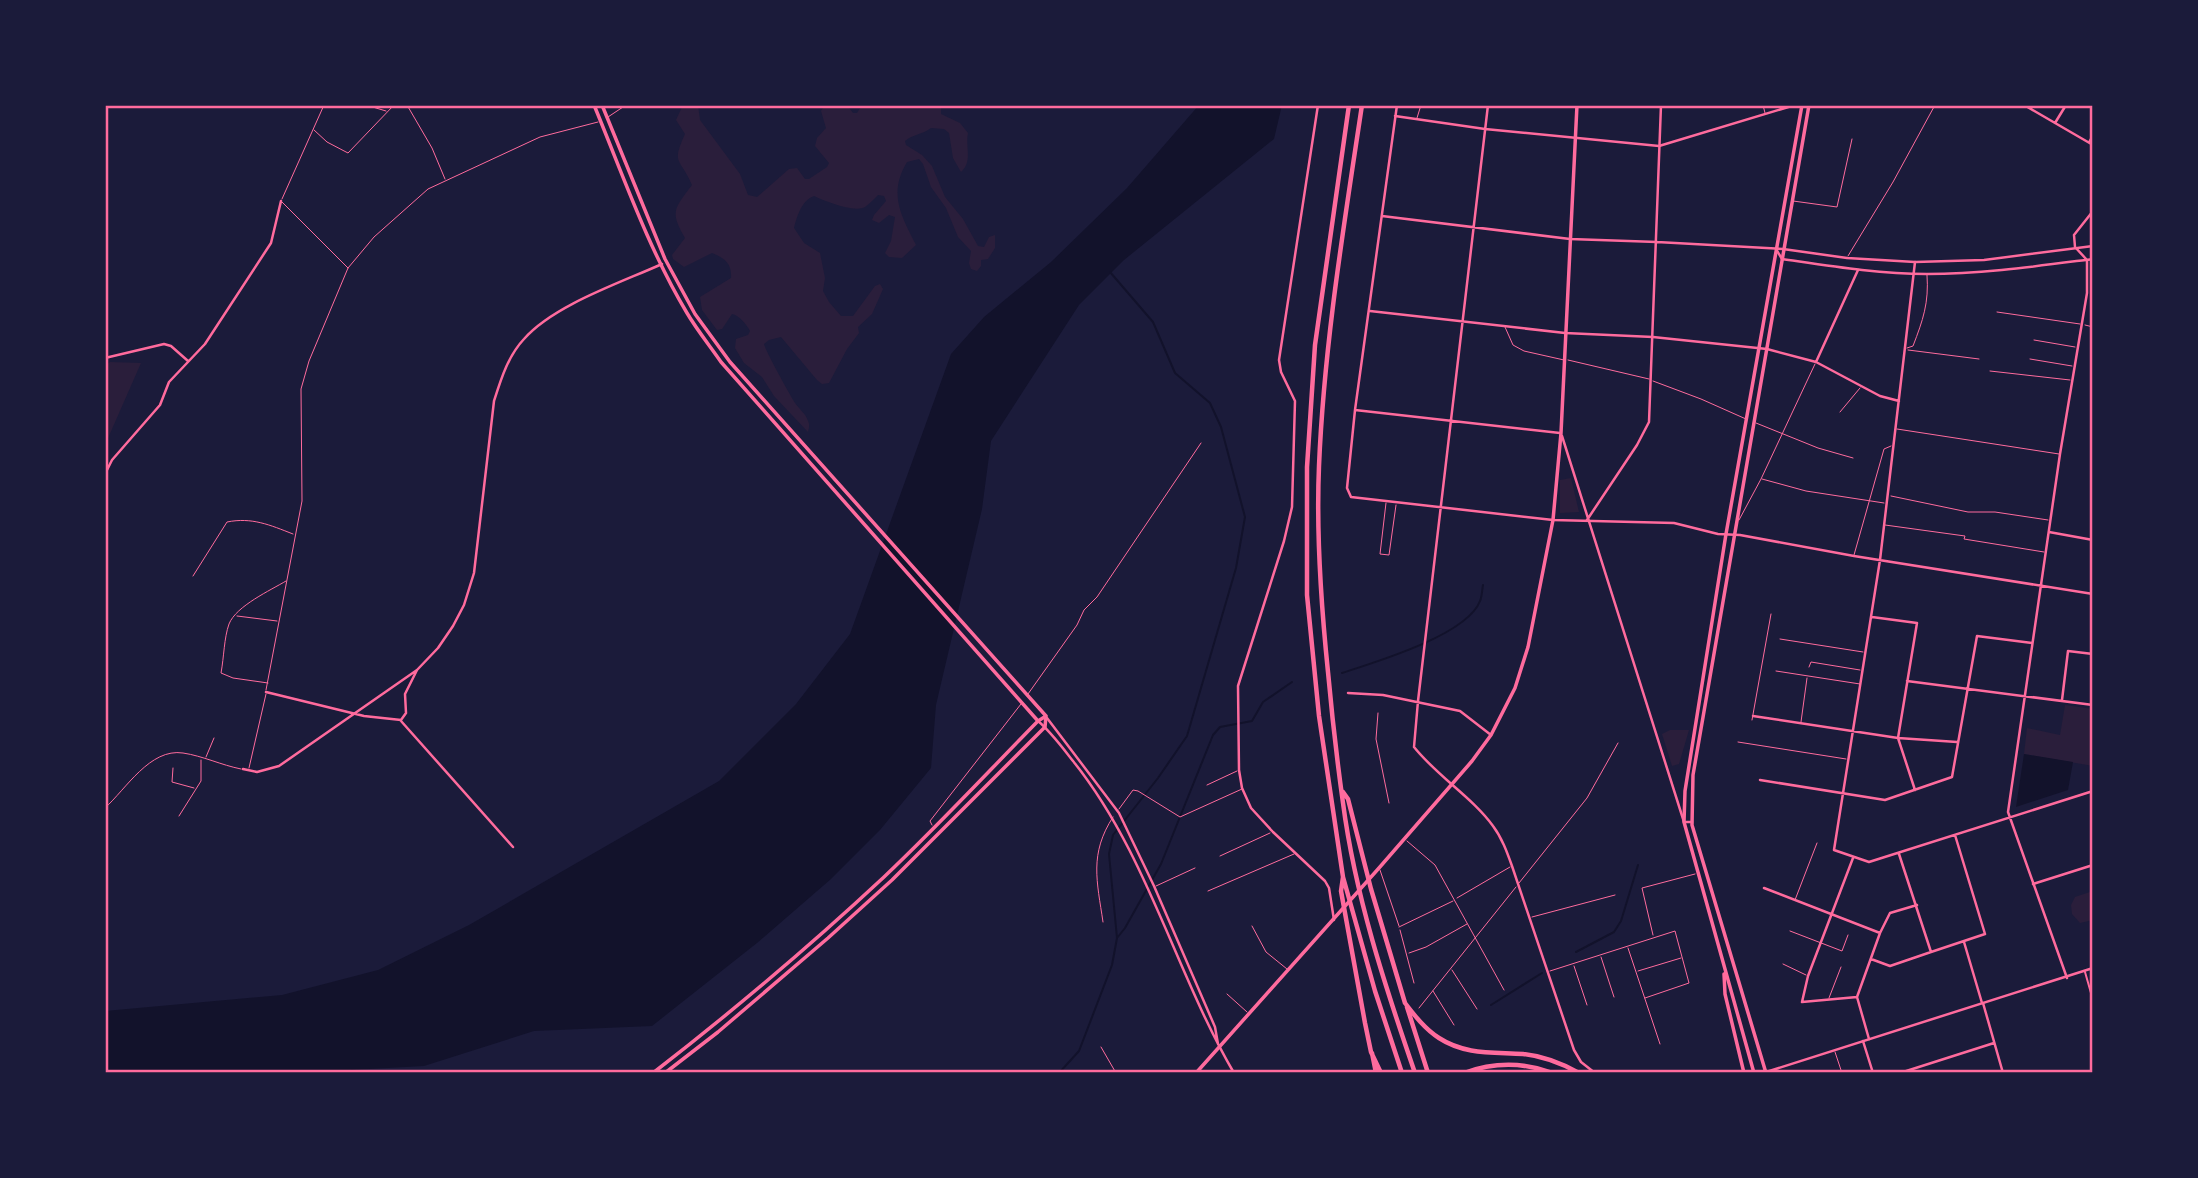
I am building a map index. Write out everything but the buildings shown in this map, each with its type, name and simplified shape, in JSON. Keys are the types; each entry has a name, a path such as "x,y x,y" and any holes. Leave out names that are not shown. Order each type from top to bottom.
{"highway":[{"path":"1349,105 1315,345 1307,467 1307,596 1316,693 1343,877 1375,991 1402,1073"},
{"path":"1362,105 1328,344 1318,524 1320,601 1342,791 1356,872 1382,972 1415,1073"},
{"path":"1342,791 1348,799 1371,889 1429,1073"},
{"path":"1343,877 1340,891 1371,1052 1379,1073"},
{"path":"1405,1003 1430,1031 1452,1045 1485,1053 1537,1056 1579,1073"},
{"path":"1464,1073 1503,1064 1531,1066 1553,1073"}],"main road":[{"path":"594,105 636,209 662,264 687,313 721,362 1038,721"},
{"path":"602,105 665,259 695,314 730,362 1045,716 1045,727 892,880 718,1032 665,1073"},
{"path":"1196,1073 1451,786 1490,734 1515,688 1528,647 1553,520 1561,433 1577,105"},
{"path":"1754,1073 1684,822 1685,791 1726,534 1802,105"},
{"path":"1765,1073 1692,822 1693,775 1810,105"},
{"path":"1787,187 1794,188"},
{"path":"653,1073 797,956 886,876 1045,716"},
{"path":"1712,923 1721,921"},
{"path":"1724,969 1725,994 1744,1072"}],"street":[{"path":"1318,105 1279,360 1281,372 1295,401 1292,507 1284,541 1238,686 1239,769 1242,789 1251,808 1329,888 1334,920"},
{"path":"1397,105 1354,410 1348,484 1351,497 1553,520 1674,523 1854,556 2093,594"},
{"path":"1488,105 1414,747 1492,824 1500,836 1574,1050 1581,1062 1595,1073"},
{"path":"1587,520 1644,432 1650,412 1661,105"},
{"path":"1395,116 1485,129 1659,146 1795,105"},
{"path":"2024,105 2091,144 2093,135"},
{"path":"2055,123 2066,105"},
{"path":"105,474 112,460 160,405 169,382 205,344 271,243 281,201"},
{"path":"2067,978 2008,812 2060,454 2087,293 2087,260 2076,247 2074,235 2093,211"},
{"path":"1382,216 1570,239 1776,249 1847,258 1915,262 1984,260 2093,246"},
{"path":"1776,249 1782,259 1857,270 1927,274 2093,259"},
{"path":"1915,262 1880,560 1833,850 1869,862 2093,791"},
{"path":"246,770 257,772 279,766 417,670 438,648 464,605 474,573 494,401 502,375 515,351 540,324 565,308 662,264"},
{"path":"1816,362 1857,270"},
{"path":"1370,311 1565,333 1653,337 1766,349 1816,362 1880,396 1899,401"},
{"path":"105,358 164,344 171,346 189,362"},
{"path":"1354,410 1561,433 1684,822 1692,822"},
{"path":"2049,532 2093,540"},
{"path":"1871,617 1917,622 1898,738 1915,790"},
{"path":"1760,780 1885,800 1952,777 1977,636 2032,643"},
{"path":"2062,700 2068,651 2093,654"},
{"path":"401,720 406,713 405,694 417,670"},
{"path":"1908,681 2093,705"},
{"path":"266,692 354,714 401,720 513,847"},
{"path":"1348,693 1383,695 1460,711 1490,734"},
{"path":"1045,716 1119,812 1215,1027 1219,1047"},
{"path":"1752,718 1898,738 1957,742"},
{"path":"1038,721 1082,773 1113,818 1148,889 1209,1028 1234,1073"},
{"path":"1113,818 1119,812"},
{"path":"1871,959 1890,966 1985,934 1955,835"},
{"path":"1899,854 1931,952"},
{"path":"1853,858 1808,975 1802,1002 1857,998"},
{"path":"2033,884 2093,865"},
{"path":"1148,889 1154,887"},
{"path":"1764,888 1880,933"},
{"path":"1869,1039 1857,998 1880,933 1889,913 1917,905"},
{"path":"1964,941 2003,1073"},
{"path":"1765,1073 2093,968"},
{"path":"2085,971 2093,1000"},
{"path":"1863,1041 1873,1073"},
{"path":"1900,1073 1994,1043"}],"lane":[{"path":"324,105 281,201 348,268"},
{"path":"366,105 388,111"},
{"path":"313,129 327,142 348,153 394,105 400,105"},
{"path":"407,105 432,148 445,181"},
{"path":"105,808 155,758 169,753 180,753 246,770 268,683 302,501 301,389 309,361 348,268 374,237 428,189 540,137 601,122 626,105"},
{"path":"1417,120 1421,105"},
{"path":"1763,105 1765,114"},
{"path":"1847,258 1935,105"},
{"path":"1792,201 1837,207 1852,139"},
{"path":"1905,349 1913,346 1926,309 1929,296 1927,274"},
{"path":"1997,312 2093,327"},
{"path":"1504,326 1513,345 1524,351 1575,360 1650,380 1818,448 1853,458"},
{"path":"2034,340 2078,347"},
{"path":"1905,349 1979,359"},
{"path":"2030,359 2074,367"},
{"path":"1738,522 1816,362"},
{"path":"1990,371 2072,381"},
{"path":"1840,412 1861,386"},
{"path":"1895,429 2060,454"},
{"path":"937,833 930,821 1043,674 1200,443"},
{"path":"1854,556 1884,449 1893,446"},
{"path":"1761,479 1806,491 1886,504"},
{"path":"1888,495 1968,512 1996,512 2050,520"},
{"path":"1386,501 1380,554 1389,555 1396,502"},
{"path":"194,576 227,522 263,522 295,534"},
{"path":"1883,525 1965,536 1964,539 2046,552"},
{"path":"268,683 233,678 221,673 228,627 234,615 288,579"},
{"path":"1752,718 1771,614"},
{"path":"234,615 280,622"},
{"path":"1780,639 1865,652"},
{"path":"1809,667 1811,662 1862,670"},
{"path":"1776,671 1860,684"},
{"path":"1800,724 1808,676"},
{"path":"1378,713 1376,739 1389,803"},
{"path":"206,759 214,738"},
{"path":"1738,742 1847,759"},
{"path":"1419,1008 1587,798 1618,743"},
{"path":"179,816 201,781 201,758"},
{"path":"173,768 172,782 197,788"},
{"path":"1207,785 1239,769"},
{"path":"1119,812 1133,790 1180,817 1242,789"},
{"path":"1102,922 1096,873 1097,851 1113,818"},
{"path":"1220,856 1273,832"},
{"path":"1405,839 1435,866 1504,990"},
{"path":"1795,900 1817,843"},
{"path":"1209,891 1296,853"},
{"path":"1399,927 1455,900 1512,866"},
{"path":"1154,887 1195,868"},
{"path":"1380,868 1414,983"},
{"path":"1654,937 1642,888 1697,873"},
{"path":"1530,917 1615,895"},
{"path":"1406,953 1426,947 1468,924"},
{"path":"1252,926 1266,952 1289,970"},
{"path":"1548,971 1675,931 1689,984 1645,998"},
{"path":"1790,931 1842,951 1848,935"},
{"path":"1628,946 1660,1044"},
{"path":"1601,955 1614,997"},
{"path":"1636,971 1682,957"},
{"path":"1573,963 1587,1005"},
{"path":"1783,964 1808,975"},
{"path":"1828,1000 1840,967"},
{"path":"1451,968 1477,1009"},
{"path":"1433,991 1454,1025"},
{"path":"1227,994 1249,1013"},
{"path":"1101,1047 1116,1073"},
{"path":"1834,1050 1842,1073"}],"shaded area":[{"path":"683,105 698,105 700,120 740,174 748,195 757,197 789,169 797,168 805,179 809,179 827,167 829,163 815,146 817,138 826,128 821,111 825,105 847,105 853,113 857,113 862,105 944,105 941,114 960,123 968,133 968,159 961,172 953,158 949,133 944,129 931,128 905,141 906,145 922,155 932,166 945,197 963,219 978,246 984,247 989,237 995,235 995,248 988,259 981,260 977,271 971,269 971,251 958,237 946,208 931,187 919,159 907,162 898,184 899,204 916,245 902,258 889,257 885,253 891,241 895,217 889,215 879,223 872,220 886,201 884,196 878,195 865,207 854,209 814,196 806,201 801,209 794,228 804,243 820,253 825,278 823,291 841,316 853,316 875,286 880,284 883,289 872,314 858,327 859,333 829,383 822,384 817,380 781,337 764,344 792,398 807,418 808,432 774,396 762,377 744,363 735,348 736,339 748,335 750,331 745,323 732,314 722,329 717,330 702,310 700,297 731,278 727,262 712,253 684,267 673,259 672,255 685,238 677,222 676,210 692,185 678,156 685,134 676,120"},
{"path":"1199,105 1282,105 1274,139 1124,260 1079,305 991,441 982,509 936,705 931,768 880,830 831,879 757,943 652,1026 534,1031 424,1066 297,1073 105,1073 105,1011 282,995 378,970 469,925 719,781 796,704 850,634 951,354 984,317 1051,262 1127,188"},
{"path":"110,362 141,363 105,445 105,366"},
{"path":"1571,478 1579,512 1560,513 1560,480"},
{"path":"2065,705 2093,709 2093,766 2024,754 2027,728 2060,735"},
{"path":"1670,730 1689,730 1679,764 1672,766 1662,734"},
{"path":"2024,754 2073,762 2068,790 2016,807"},
{"path":"2093,891 2093,920 2080,923 2072,914 2071,905 2075,897"}],"waterway":[{"path":"1059,1073 1079,1051 1112,965 1117,938 1109,854 1113,835 1187,736 1236,568 1245,517 1221,427 1210,403 1175,373 1153,322 1110,272"},
{"path":"1342,673 1419,646 1458,625 1472,613 1480,601 1483,585"},
{"path":"1117,938 1161,864 1213,735 1220,727 1252,721 1263,702 1292,682"},
{"path":"1576,952 1614,932 1621,921 1638,865"},
{"path":"1491,1005 1542,973"}]}
